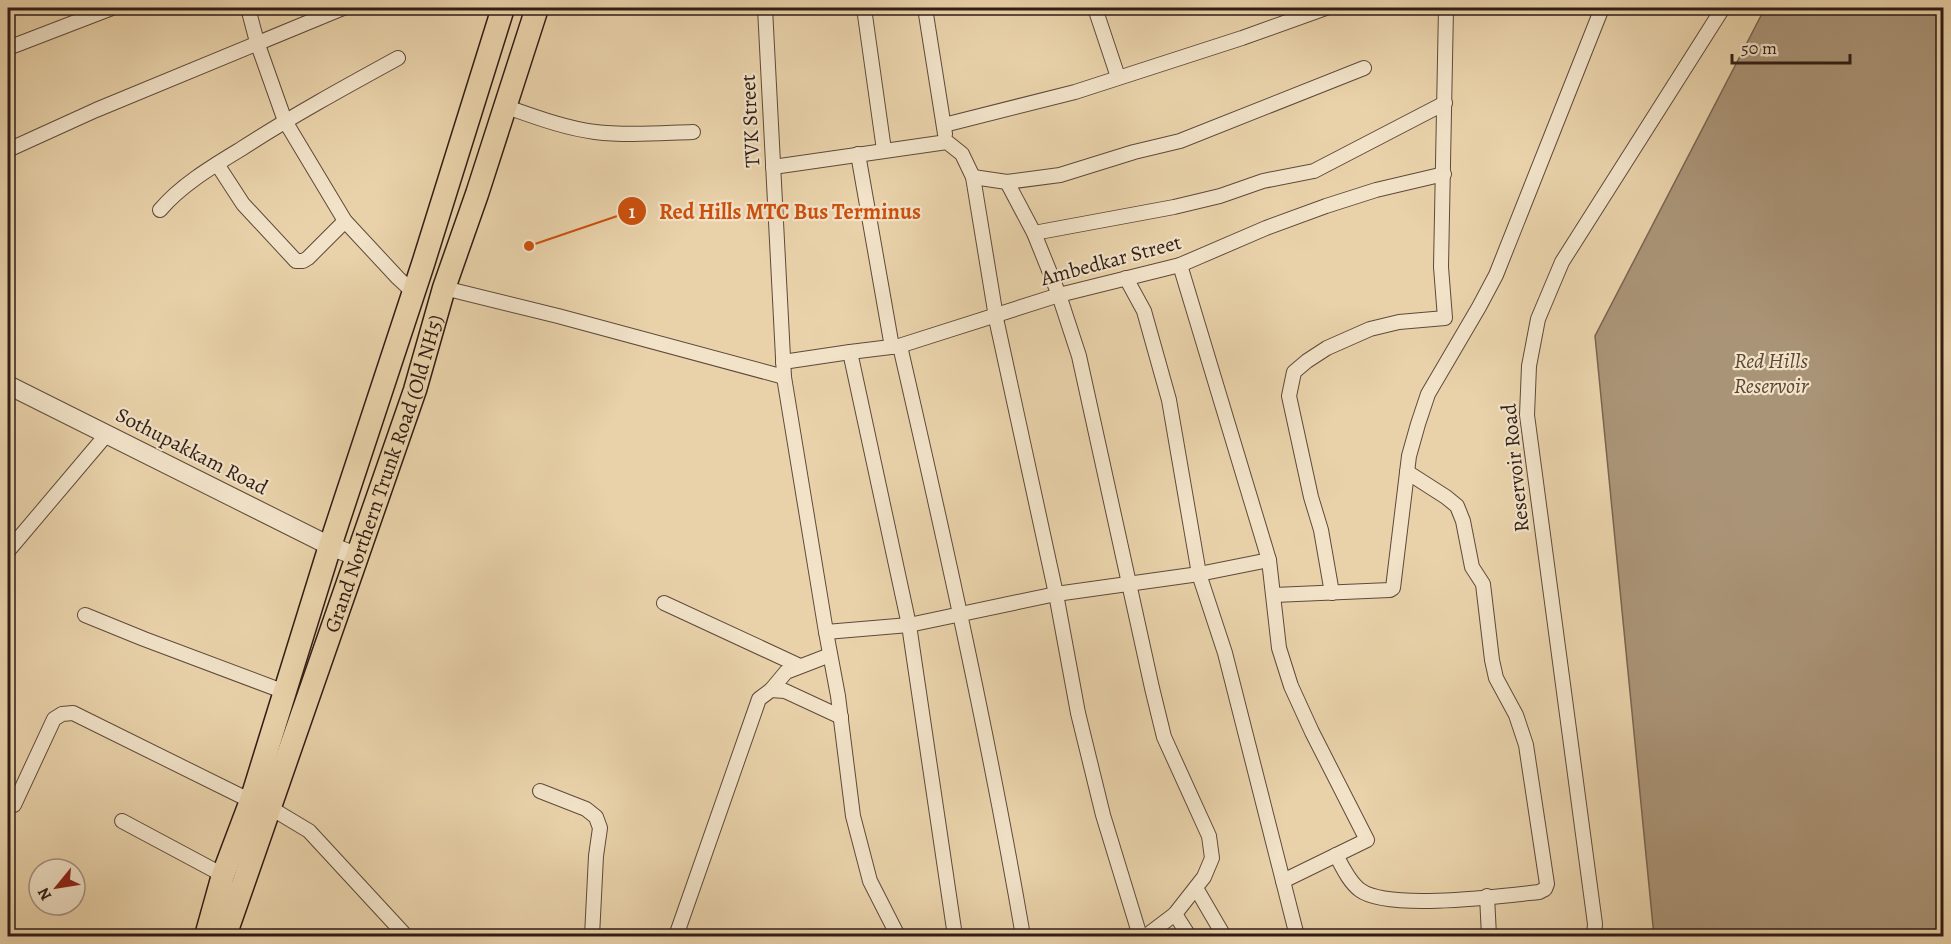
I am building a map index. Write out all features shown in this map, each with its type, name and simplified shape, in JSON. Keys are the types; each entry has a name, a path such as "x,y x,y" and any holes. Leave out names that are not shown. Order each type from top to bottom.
{"main road":[{"name":"Grand Northern Trunk Road (Old NH5)","path":"225,936 260,804 285,692 503,8"},
{"name":"Grand Northern Trunk Road (Old NH5)","path":"206,936 223,875 260,804 356,556 415,390 444,288 537,8"}],"street":[{"path":"8,48 112,8"},
{"path":"248,8 257,42 285,121 345,220 398,278 413,291"},
{"path":"8,150 96,110 343,8"},
{"name":"TVK Street","path":"765,8 784,377 841,717 853,816 870,881 898,936"},
{"path":"864,8 884,150"},
{"path":"925,8 946,142"},
{"path":"1095,8 1118,77"},
{"path":"944,125 1075,92 1326,8"},
{"path":"1332,593 1321,530 1311,497 1289,396 1294,372 1327,348 1370,328 1399,322 1445,318 1441,267 1446,8"},
{"path":"1274,595 1390,590 1393,588 1409,456 1428,394 1496,275 1602,8"},
{"name":"Reservoir Road","path":"1594,936 1595,924 1527,415 1529,366 1538,319 1562,262 1723,8"},
{"path":"160,210 169,199 217,164 285,121 398,58"},
{"path":"973,177 1007,182 1059,175 1134,152 1180,141 1364,68"},
{"path":"1034,233 1174,207 1220,196 1263,181 1314,171 1445,103"},
{"path":"504,106 544,120 594,132 642,134 693,132"},
{"path":"773,167 946,142 962,154 973,177 996,316 1056,594 1078,713 1103,815 1140,936"},
{"path":"858,154 896,346 960,614 1003,823 1023,936"},
{"path":"217,164 243,204 296,261 308,258 345,220"},
{"name":"Ambedkar Street","path":"783,362 896,346 1059,296 1180,265 1266,228 1326,206 1376,190 1444,174"},
{"path":"1007,182 1034,233 1059,296 1079,356 1164,736 1209,836 1212,858 1204,877 1174,914 1146,936"},
{"path":"1180,265 1269,560 1279,648 1291,686 1368,840 1283,881"},
{"path":"1126,278 1144,311 1169,399 1199,574 1225,653 1297,936"},
{"path":"444,288 784,377"},
{"path":"850,352 909,625 955,936"},
{"name":"Sothupakkam Road","path":"10,391 107,434 330,546 356,556"},
{"path":"8,551 107,434"},
{"path":"1336,855 1345,872 1360,890 1401,902 1539,892 1545,889 1547,884 1526,746 1516,716 1496,678 1483,584 1472,567 1463,521 1457,506 1407,472"},
{"path":"826,632 909,625 1056,594 1199,574 1269,560"},
{"path":"664,603 800,666"},
{"path":"85,615 285,692"},
{"path":"676,936 759,699 771,690 786,672 830,655"},
{"path":"771,690 785,691 841,717"},
{"path":"14,805 54,719 62,714 74,713 260,804 309,831 406,936"},
{"path":"540,791 586,809 596,817 600,828 596,856 592,936"},
{"path":"122,821 223,875"},
{"path":"1196,888 1224,936"},
{"path":"1487,896 1489,936"},
{"path":"1174,914 1189,936"}],"water":[{"name":"Red Hills Reservoir","path":"1765,8 1943,8 1943,936 1654,936 1595,336"}],"place":[{"name":"Red Hills MTC Bus Terminus","path":"529,246"}]}
